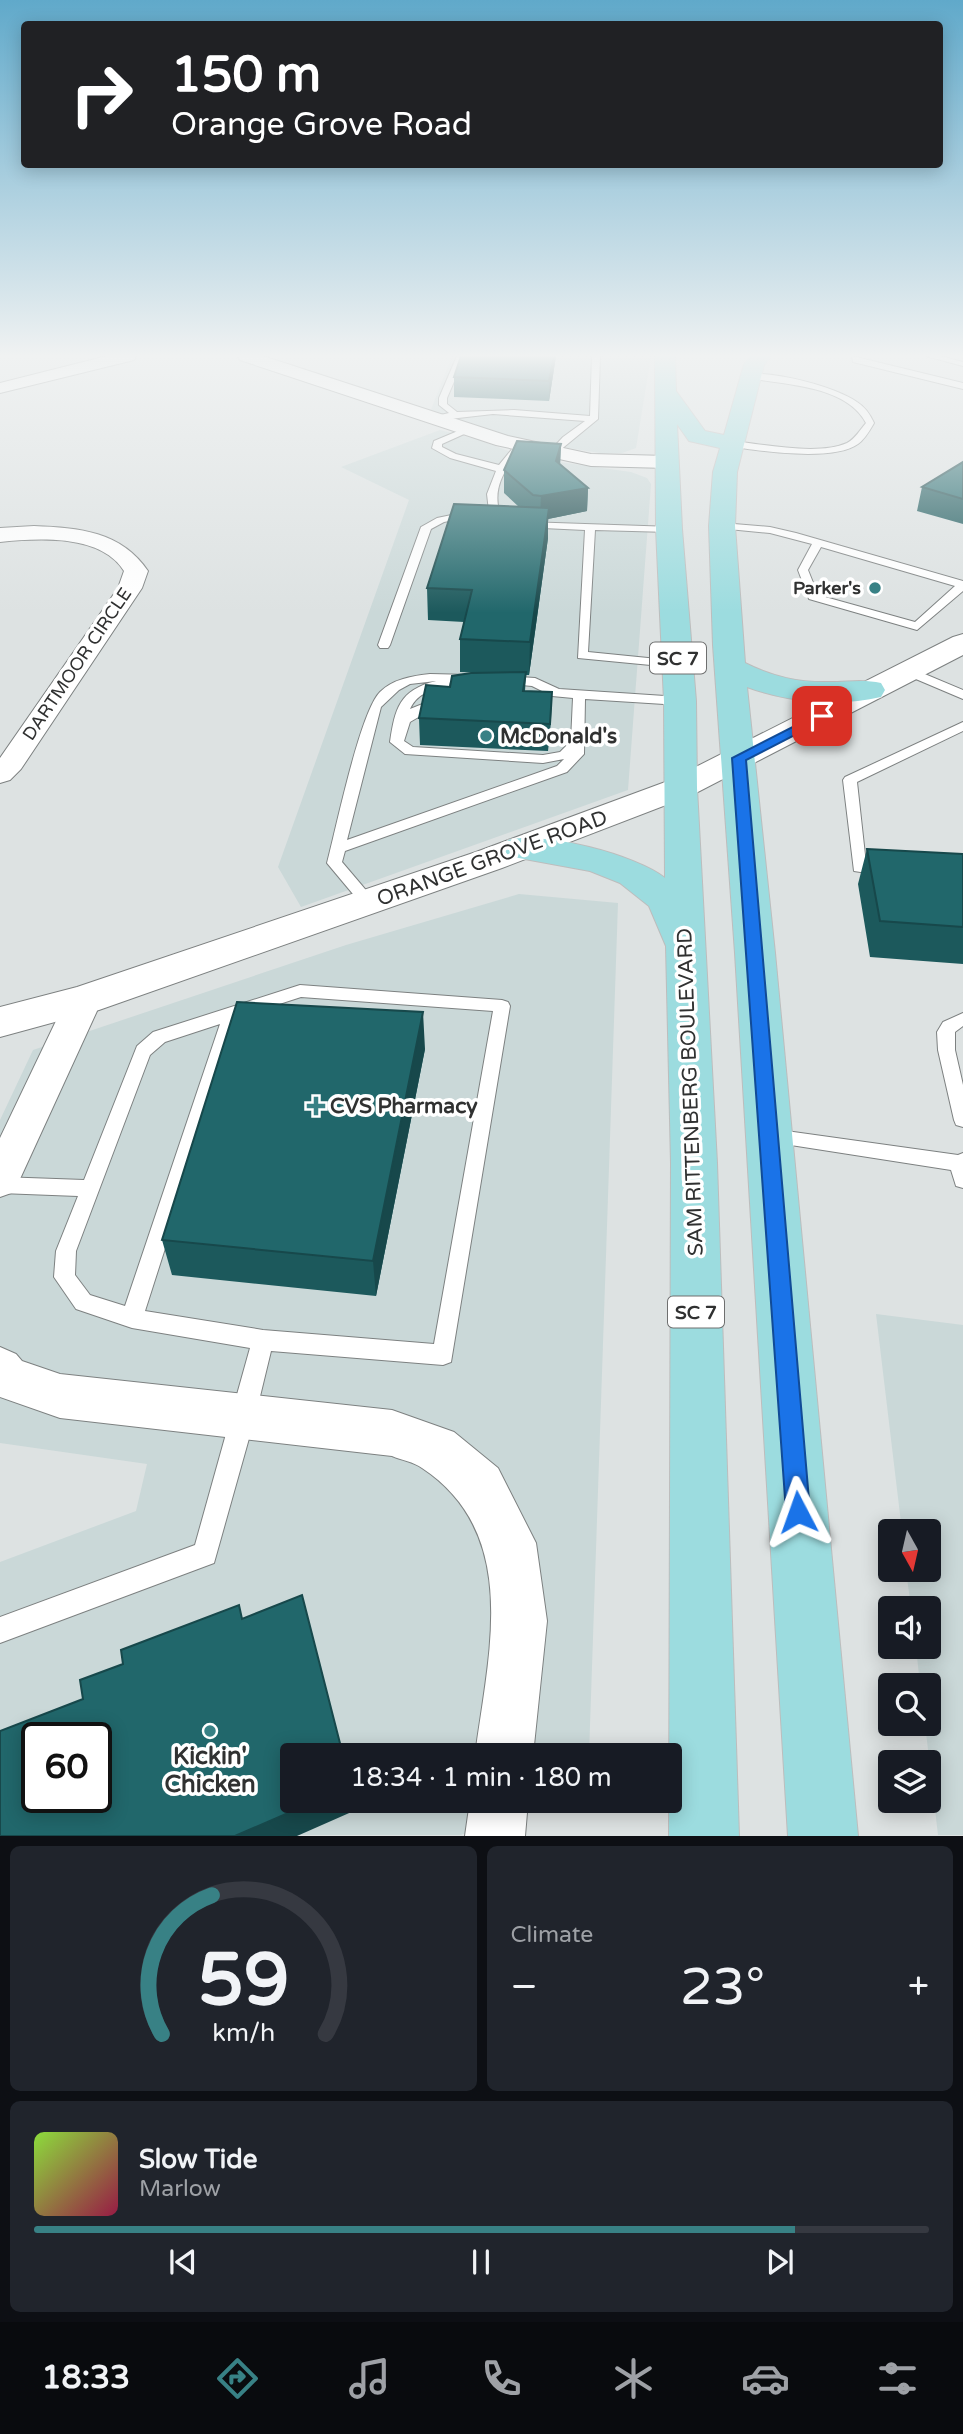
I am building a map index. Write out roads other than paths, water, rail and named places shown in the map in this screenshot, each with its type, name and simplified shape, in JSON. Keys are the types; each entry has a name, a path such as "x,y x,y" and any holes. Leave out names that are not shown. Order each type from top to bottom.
{"main road":[{"name":"SAM RITTENBERG BOULEVARD","path":"666,442 680,701 680,788 694,1163 704,1836"},
{"path":"722,442 732,444"},
{"path":"667,462 732,444"},
{"name":"SC 7","path":"732,444 725,472 722,526 730,668 823,1836"},
{"path":"667,462 696,483 722,526"},
{"path":"730,668 775,688 806,694 870,690"},
{"path":"521,848 597,860 634,876 663,898 686,948"}],"street":[{"path":"508,442 591,460 667,462"},
{"name":"DARTMOOR CIRCLE","path":"0,535 48,533 86,539 120,550 132,559 136,571 130,588 11,763 0,774"},
{"name":"ORANGE GROVE ROAD","path":"0,1022 84,1000 521,848 680,788 963,643"},
{"path":"0,1182 84,1000"},
{"path":"0,1369 7,1378 60,1396 392,1433 437,1449 480,1486 510,1544 520,1621 505,1743"},
{"path":"495,1836 498,1813"}],"lane":[{"path":"440,442 437,443 437,448 453,456 501,468"},
{"path":"553,453 564,442"},
{"path":"732,444 812,450 841,447 855,442"},
{"path":"520,445 501,468 491,498 494,511 507,520 528,525 669,529"},
{"path":"384,645 426,527 441,520 494,511"},
{"path":"590,526 582,655 678,665"},
{"path":"722,526 769,530 818,543 858,554 963,585 917,626 813,597 803,570 818,543"},
{"path":"908,671 963,695"},
{"path":"368,902 334,863 375,708 384,693 398,684 431,677 535,682 556,693"},
{"path":"542,685 473,682 443,684 414,692 405,701 397,730 397,742 410,751 543,759 564,755 577,743"},
{"path":"496,691 680,701"},
{"path":"397,730 408,713 461,694"},
{"path":"338,849 553,774 572,762 577,754 579,695"},
{"path":"898,871 859,868 850,780 963,726"},
{"path":"300,991 502,1006 443,1355 262,1340 132,1318 83,1302 64,1277 66,1251 143,1051 159,1037 232,1013 300,991"},
{"path":"132,1318 232,1013"},
{"path":"963,1018 953,1023 946,1032 956,1061 963,1119"},
{"path":"768,1136 962,1168"},
{"path":"0,1182 90,1188"},
{"path":"0,1630 205,1554 244,1417 262,1340"}],"place":[{"name":"Parker's","path":"875,588"},
{"name":"McDonald's","path":"486,736"},
{"name":"CVS Pharmacy","path":"316,1106"},
{"name":"Kickin' Chicken","path":"210,1731"}]}
